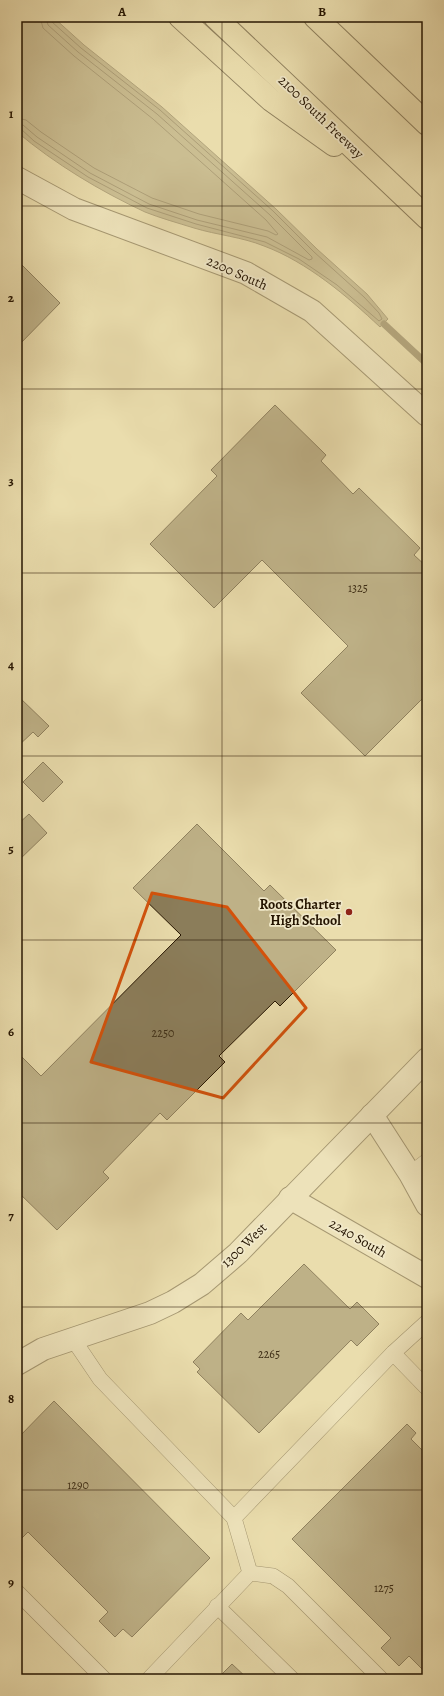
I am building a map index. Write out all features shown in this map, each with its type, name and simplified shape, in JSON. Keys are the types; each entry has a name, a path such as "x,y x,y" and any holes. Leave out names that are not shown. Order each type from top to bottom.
{"highway":[{"path":"180,17 271,100 396,188"},
{"name":"2100 South Freeway","path":"215,17 427,218"},
{"path":"315,17 427,124"}],"street":[{"name":"2200 South","path":"17,178 74,209 139,235 246,274 312,311 427,416"},
{"name":"1300 West","path":"17,1364 43,1350 150,1313 173,1302 202,1284 238,1253 427,1059"},
{"path":"372,1115 410,1174 427,1205"},
{"name":"2240 South","path":"290,1198 427,1277"}],"lane":[{"path":"410,1174 427,1161"},
{"path":"234,1518 393,1353 427,1322"},
{"path":"73,1339 100,1379 234,1518 250,1573"},
{"path":"393,1353 427,1388"},
{"path":"149,1679 250,1573"},
{"path":"250,1573 273,1576 288,1586 381,1679"},
{"path":"17,1592 104,1679"},
{"path":"217,1606 292,1679"}],"highlighted area":[{"path":"152,893 227,907 306,1008 223,1098 91,1062"}],"water":[{"path":"17,17 53,17 84,45 162,107 276,209 317,249 367,294 388,319 380,327 326,281 311,270 280,253 247,240 203,230 163,218 128,204 62,166 17,132"}],"building":[{"path":"17,260 60,303 17,347"},
{"path":"275,405 326,455 321,461 353,494 359,488 420,548 414,555 427,567 427,694 365,756 301,693 348,646 262,560 214,608 150,544 217,476 211,470"},
{"path":"19,697 49,726 38,737 33,732 17,747 17,699"},
{"path":"43,762 63,782 43,802 23,782"},
{"path":"29,814 47,833 17,862 17,825"},
{"path":"197,824 264,891 270,885 336,950 280,1006 275,1001 219,1056 225,1062 167,1120 160,1113 103,1172 109,1178 57,1230 17,1191 17,1052 41,1076 181,935 133,888"},
{"path":"304,1264 350,1309 357,1302 379,1324 357,1346 351,1340 259,1433 197,1372 200,1369 193,1362 241,1313 248,1320"},
{"path":"54,1401 210,1558 132,1637 123,1629 115,1637 99,1621 108,1612 28,1532 17,1543 17,1439"},
{"path":"407,1424 416,1433 411,1439 427,1455 427,1674 409,1656 399,1666 381,1648 391,1638 292,1539"},
{"path":"232,1664 248,1679 217,1679"}],"waterway":[{"path":"384,324 427,364"}],"place":[{"name":"Roots Charter High School","path":"349,912"}]}
